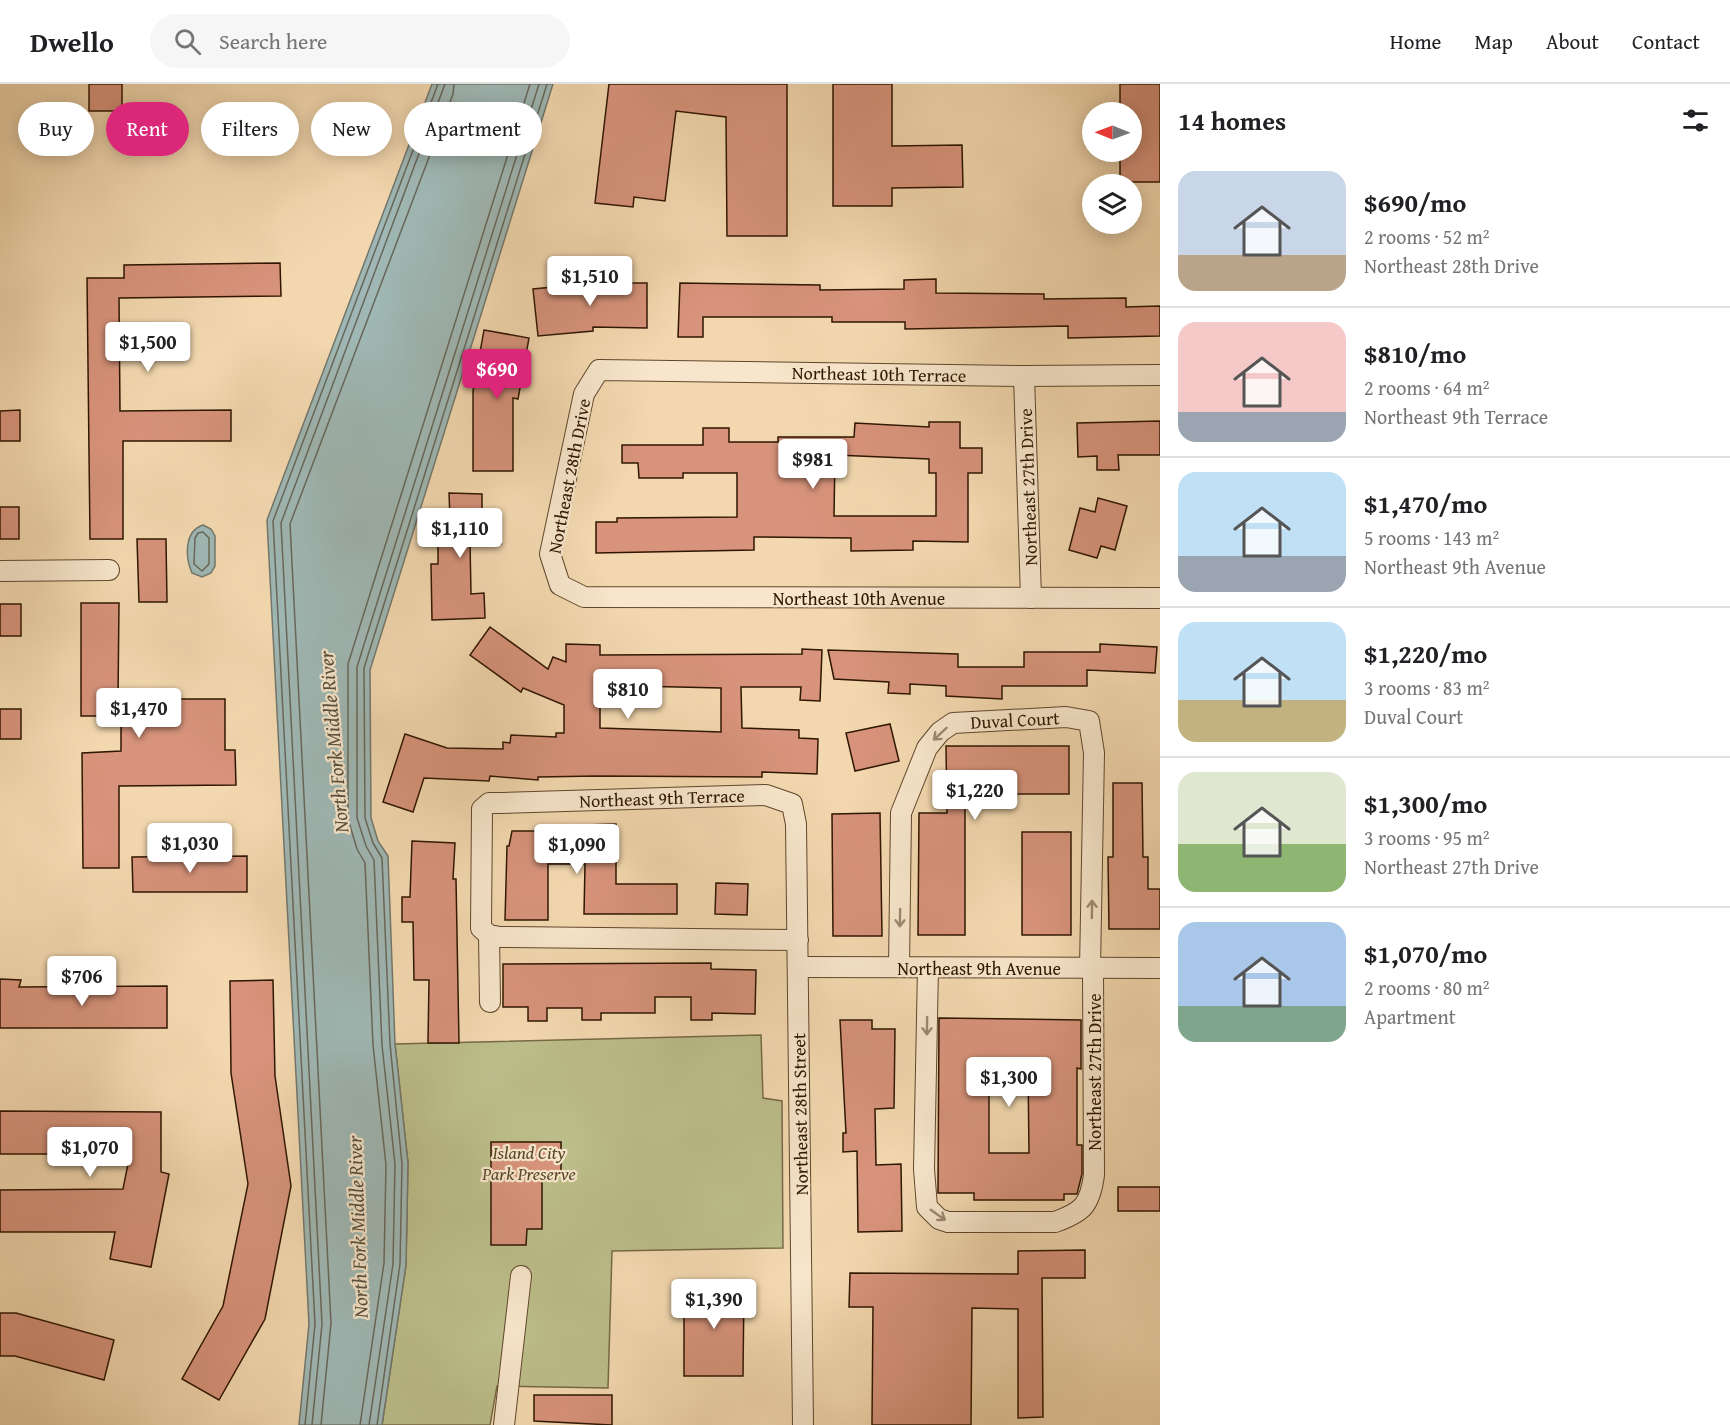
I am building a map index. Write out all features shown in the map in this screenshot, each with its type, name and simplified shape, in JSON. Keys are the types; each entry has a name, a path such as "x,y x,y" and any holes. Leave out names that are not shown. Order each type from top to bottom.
{"street":[{"name":"Northeast 10th Terrace","path":"599,370 1024,376 1160,375"},
{"name":"Northeast 28th Drive","path":"560,585 550,554 584,394 599,370"},
{"name":"Northeast 27th Drive","path":"1024,376 1031,598"},
{"path":"0,571 109,570"},
{"name":"Northeast 10th Avenue","path":"560,585 584,597 1160,598"},
{"name":"Duval Court","path":"899,968 901,813 927,748 940,732 953,723 1066,717 1089,721 1094,753 1092,968"},
{"name":"Northeast 9th Terrace","path":"490,1002 489,935 481,928 481,820 482,809 489,803 766,795 792,804"},
{"name":"Northeast 28th Street","path":"792,804 796,824 803,1425"},
{"path":"489,935 500,937 798,940"},
{"name":"Northeast 9th Avenue","path":"798,967 1160,968"},
{"name":"Northeast 27th Drive","path":"928,968 924,1169 927,1207 939,1219 948,1221 1056,1222 1071,1216 1091,1198 1094,1175 1092,968"},
{"path":"504,1425 521,1276"}],"green space":[{"name":"Island City Park Preserve","path":"761,1035 763,1098 782,1101 783,1248 612,1251 608,1388 497,1386 490,1425 382,1425 406,1265 408,1163 395,1044"}],"water":[{"path":"432,84 553,84 542,119 542,102 425,102"},
{"name":"North Fork Middle River","path":"405,156 531,156 370,670 371,818 378,841 388,856 395,1044 408,1163 406,1265 382,1425 299,1425 309,1324 267,520"},
{"path":"203,525 211,529 215,536 215,566 211,573 202,577 192,573 187,552 192,533"}],"building":[{"path":"89,84 122,84 122,102 106,102 106,111 94,111 94,102 89,102"},
{"path":"609,84 787,84 787,236 727,236 726,117 676,111 665,201 634,197 633,207 595,203"},
{"path":"833,84 892,84 892,146 962,145 963,187 892,188 892,206 833,206"},
{"path":"1120,84 1160,84 1160,182 1142,182 1142,174 1120,174 1120,162 1142,162 1142,102 1120,102"},
{"path":"280,263 281,296 119,298 120,411 231,410 231,441 123,441 123,539 90,539 87,278 124,278 124,265"},
{"path":"936,279 936,293 1044,294 1044,299 1126,298 1126,307 1160,306 1160,336 1068,338 1068,326 905,329 905,322 832,322 832,317 703,317 703,337 678,337 680,283 820,285 820,290 904,289 904,280"},
{"path":"595,283 647,283 647,328 593,327 593,331 538,336 533,289"},
{"path":"484,330 529,338 518,399 513,398 513,471 473,471 473,391"},
{"path":"20,410 20,441 0,441 0,411"},
{"path":"1160,421 1160,455 1118,455 1119,470 1097,470 1097,456 1078,457 1077,423"},
{"path":"929,422 960,422 960,448 982,448 982,473 968,473 968,542 913,541 913,550 851,551 851,538 754,537 754,550 596,553 596,522 617,522 617,518 737,517 737,473 683,473 683,478 639,478 638,463 622,463 622,445 703,445 703,428 729,428 729,442 778,442 778,437 854,437 855,423 929,427","holes":["835,455 929,459 929,473 936,473 936,516 834,516"]},
{"path":"449,493 482,494 482,522 501,522 501,544 470,543 471,594 484,593 485,618 432,620 431,564 438,564 438,518 450,518"},
{"path":"1098,498 1127,506 1115,550 1101,546 1097,558 1069,550 1080,508 1095,512"},
{"path":"0,507 19,507 19,539 0,539"},
{"path":"137,539 166,539 167,602 139,602"},
{"path":"81,603 119,603 118,699 225,699 225,750 235,750 236,785 119,786 119,868 83,868 82,753 121,751 121,716 81,716"},
{"path":"0,604 21,604 21,636 0,636"},
{"path":"490,627 548,669 553,657 566,662 566,644 600,645 600,655 802,654 802,649 822,650 820,701 800,700 801,687 741,687 742,728 799,730 799,738 818,739 817,774 762,772 762,777 597,776 538,777 538,780 490,776 489,781 424,778 413,812 383,802 405,734 447,748 503,749 503,742 510,743 511,735 556,737 556,733 564,733 564,705 523,688 521,692 470,655","holes":["634,686 721,688 721,732 600,728 600,692 634,692"]},
{"path":"1100,644 1157,647 1155,673 1087,670 1087,686 1002,686 1002,699 946,696 946,686 910,684 910,694 888,693 889,682 834,679 828,650 958,654 958,667 1024,667 1024,652 1100,652"},
{"path":"0,709 21,709 21,739 0,739"},
{"path":"890,724 899,761 855,771 846,733"},
{"path":"946,746 1069,746 1069,794 965,794 965,935 918,935 919,813 947,813"},
{"path":"1113,783 1142,783 1143,857 1148,857 1148,889 1160,889 1160,929 1109,929 1108,857 1113,857"},
{"path":"880,813 882,936 833,936 832,814"},
{"path":"616,824 616,884 677,884 677,914 584,914 585,864 548,864 548,920 505,920 507,846 509,846 512,831 585,831 585,825"},
{"path":"1022,832 1071,832 1071,935 1022,935"},
{"path":"412,841 455,843 453,879 456,879 459,1043 428,1043 429,980 414,980 413,922 402,922 402,897 410,897"},
{"path":"247,856 247,892 133,892 132,857"},
{"path":"716,883 748,884 747,915 715,914"},
{"path":"711,963 711,969 756,970 755,1014 712,1013 712,1020 691,1020 691,997 655,997 655,1013 601,1013 601,1020 582,1020 582,1008 547,1008 547,1021 528,1021 528,1007 503,1007 503,964"},
{"path":"0,979 21,980 19,987 167,986 167,1028 0,1028"},
{"path":"273,980 275,1076 291,1186 265,1319 219,1400 182,1379 223,1306 248,1184 231,1073 230,981"},
{"path":"939,1018 1081,1020 1081,1069 1077,1068 1077,1145 1082,1145 1082,1174 1077,1194 1064,1194 1064,1200 974,1200 974,1193 938,1193","holes":["989,1067 1028,1068 1029,1153 989,1153"]},
{"path":"840,1020 872,1020 872,1029 895,1029 894,1108 875,1109 876,1165 901,1164 902,1231 858,1232 857,1151 843,1152 843,1133 846,1133"},
{"path":"0,1111 161,1112 161,1172 169,1174 151,1267 110,1259 115,1232 0,1232 0,1190 123,1189 130,1154 0,1154"},
{"path":"491,1142 561,1142 561,1173 542,1173 542,1229 527,1229 526,1245 491,1245"},
{"path":"1118,1187 1160,1187 1160,1211 1118,1211"},
{"path":"1085,1250 1085,1278 1042,1278 1043,1417 1018,1418 1018,1309 972,1308 971,1425 872,1425 873,1307 849,1307 850,1273 1018,1274 1018,1251"},
{"path":"684,1285 744,1285 743,1376 684,1376"},
{"path":"0,1313 16,1313 114,1340 104,1380 15,1356 0,1356"},
{"path":"534,1395 612,1395 612,1425 534,1421"}]}
